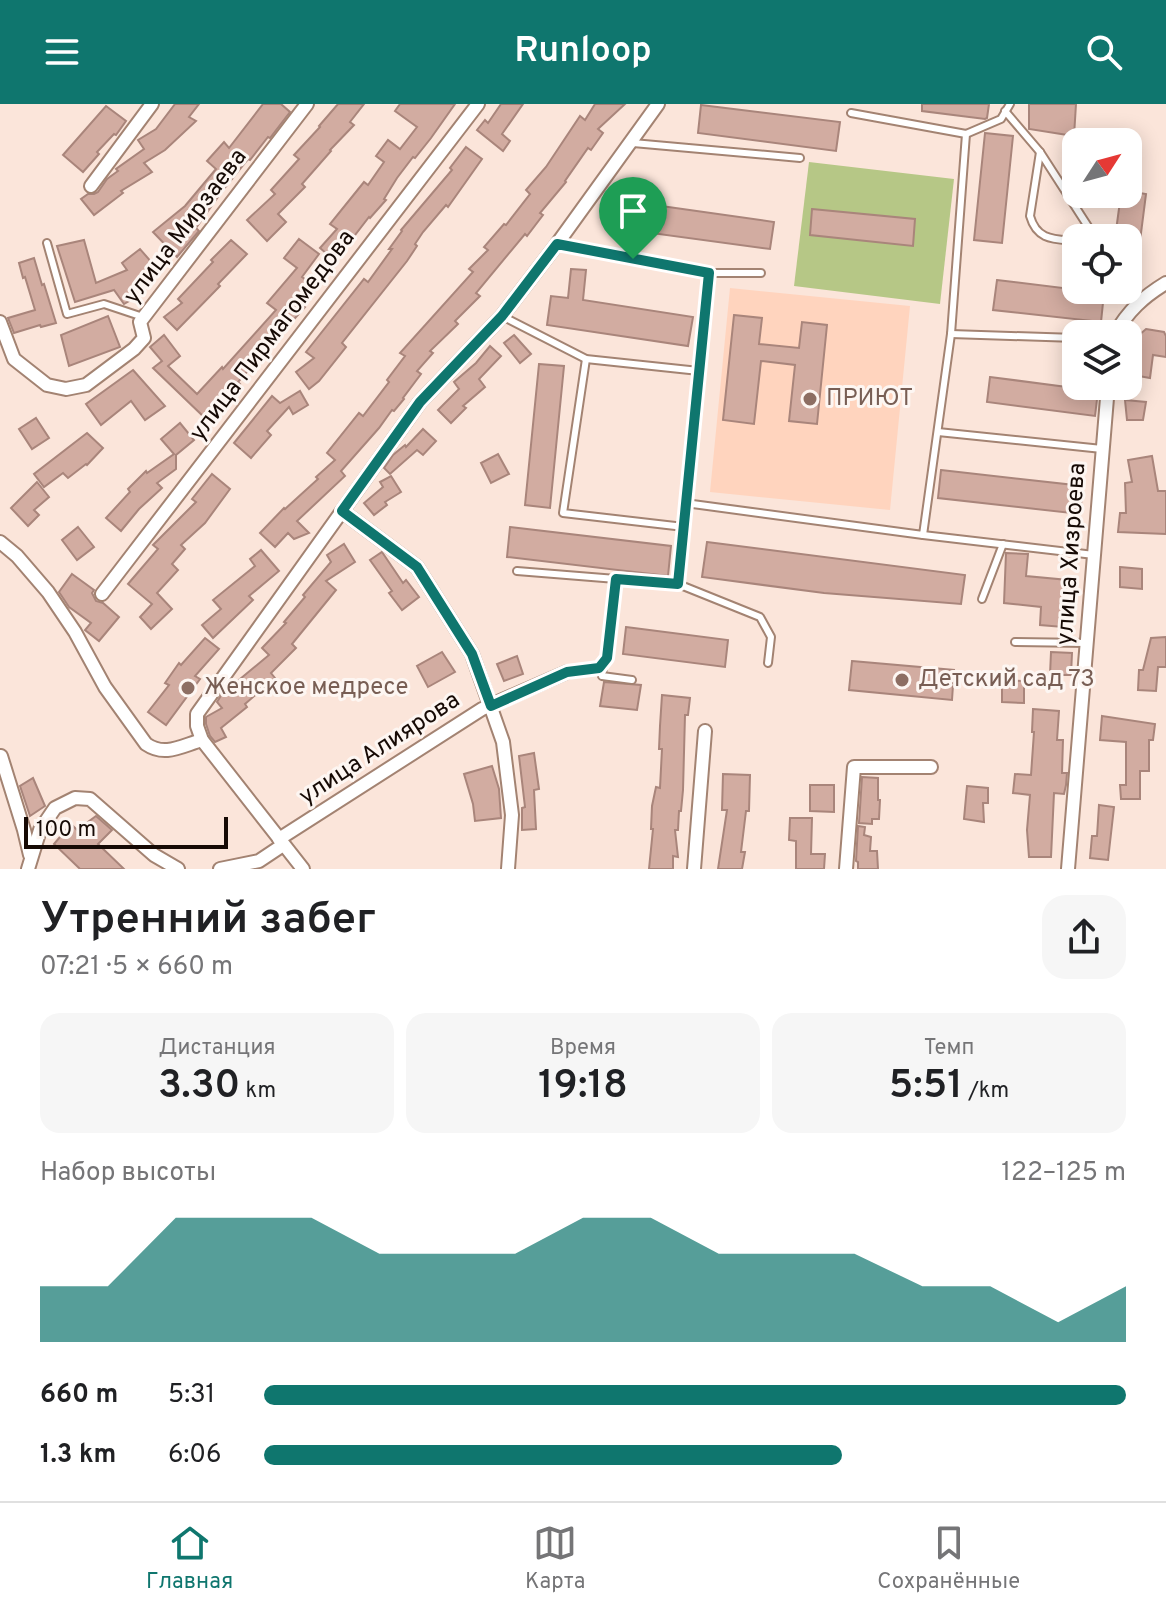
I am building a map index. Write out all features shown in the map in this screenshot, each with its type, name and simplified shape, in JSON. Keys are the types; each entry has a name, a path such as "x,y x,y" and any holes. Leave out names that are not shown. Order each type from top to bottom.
{"street":[{"path":"91,186 152,104"},
{"name":"улица Мирзаева","path":"0,322 14,359 47,385 66,389 86,385 144,338 140,322 143,317 307,104"},
{"name":"улица Пирмагомедова","path":"102,594 478,104"},
{"path":"303,869 202,740 197,714 420,402 502,316 658,104"},
{"path":"1124,320 1133,307 1166,283"},
{"name":"улица Хизроева","path":"1068,869 1107,400"},
{"path":"342,511 417,567 472,654 503,742 512,815 508,869"},
{"path":"0,542 17,556 48,592 75,632 105,687 146,744 155,751 166,751 202,740"},
{"name":"улица Алиярова","path":"220,869 259,861 281,842 482,709 567,672"},
{"path":"694,869 705,731"},
{"path":"1,756 3,775 24,830 29,864"},
{"path":"846,869 854,767 931,767"},
{"path":"29,864 40,830 55,808 75,798 90,799 154,855 178,869"}],"lane":[{"path":"851,113 966,134 1001,119 1008,108 1086,224"},
{"path":"923,535 951,334 966,134"},
{"path":"629,143 800,158"},
{"path":"1040,152 1030,216 1042,236 1062,239"},
{"path":"47,243 67,314 104,304 143,317"},
{"path":"557,244 709,273 761,273"},
{"path":"678,584 709,273"},
{"path":"502,316 586,359 699,371"},
{"path":"951,334 1062,338"},
{"path":"586,359 563,513 684,527"},
{"path":"938,432 1102,449"},
{"path":"685,503 1094,555"},
{"path":"982,599 1003,544"},
{"path":"517,571 678,584 760,617 771,637 768,663"},
{"path":"616,579 602,676 632,680"},
{"path":"1015,642 1087,643"},
{"name":"улица Алиярова","path":"567,672 599,668 604,663"}],"shaded area":[{"name":"ПРИЮТ","path":"730,288 910,306 890,510 710,492"}],"green space":[{"path":"809,162 954,179 940,304 794,286"}],"building":[{"path":"175,104 199,104 189,117 196,121 165,150 144,163 152,172 121,191 123,193 94,215 81,199 98,192 107,179 118,171 116,169 144,149 138,140 156,129"},
{"path":"263,104 281,104 290,112 223,190 196,228 199,231 177,257 153,232 185,206 216,169 207,161 224,142 229,148"},
{"path":"338,104 364,104 350,122 354,125 302,184 305,187 278,214 286,222 267,241 247,220 275,194 271,190 299,159 294,155"},
{"path":"400,104 455,104 397,178 386,200 335,261 320,248 337,229 330,224 364,182 368,185 384,162 376,156 388,140 400,149 417,127 395,111"},
{"path":"501,104 523,104 502,134 510,141 503,151 477,130 485,120 488,123"},
{"path":"595,104 625,104 598,129 603,133 591,150 588,148 566,182 540,213 543,215 476,293 480,296 455,321 458,324 430,351 433,353 417,371 421,374 404,399 341,471 345,476 297,521 309,533 294,539 288,533 275,547 260,533 335,460 327,453 359,413 363,416 389,382 387,380 405,356 400,353 473,272 469,269 488,250 484,247 530,194 526,190 546,167 580,116 585,120"},
{"path":"922,104 989,104 985,119 922,111"},
{"path":"1029,104 1076,104 1074,128 1062,128 1062,134 1029,129"},
{"path":"701,105 840,122 836,151 698,133"},
{"path":"106,106 126,121 83,172 63,155"},
{"path":"985,133 1013,136 1002,243 974,240"},
{"path":"466,147 482,159 448,207 446,205 423,232 407,261 342,343 346,347 309,389 296,372 314,358 306,352 364,279 368,282 392,249 389,249 401,230 452,170 450,168"},
{"path":"1142,193 1146,194 1142,225 1117,224 1119,208 1142,208"},
{"path":"633,202 774,222 770,249 629,230"},
{"path":"812,209 915,219 913,246 810,235"},
{"path":"299,239 319,254 302,277 316,287 302,304 305,307 238,382 240,384 205,418 153,368 162,361 150,347 164,335 180,356 168,366 197,394 276,310 267,303 297,268 284,258"},
{"path":"84,240 96,283 127,270 122,263 140,249 160,272 135,292 138,296 124,304 114,290 75,302 57,246"},
{"path":"231,240 247,254 177,330 164,317 182,303 178,299"},
{"path":"34,258 56,323 14,333 8,318 35,310 19,263"},
{"path":"571,269 586,270 583,300 693,317 688,346 547,325 551,296 568,298"},
{"path":"997,280 1062,288 1062,304 1103,304 1101,320 993,310"},
{"path":"734,315 762,318 759,344 799,348 802,322 827,325 817,424 789,421 795,365 761,361 754,424 723,420"},
{"path":"108,316 120,347 69,366 61,335"},
{"path":"1146,329 1164,332 1166,336 1166,357 1153,355 1150,378 1142,377 1142,332"},
{"path":"514,335 531,354 520,363 504,343"},
{"path":"490,346 501,356 479,379 485,387 463,406 466,408 451,423 438,410 459,389 454,382"},
{"path":"539,364 564,366 550,508 525,505"},
{"path":"133,370 165,406 145,420 131,401 101,425 86,404"},
{"path":"990,377 1062,386 1062,400 1097,400 1095,416 987,402"},
{"path":"300,391 308,405 293,414 289,407 267,431 271,435 251,458 234,443 272,396 280,403"},
{"path":"1125,400 1146,402 1143,420 1127,420"},
{"path":"36,418 49,438 32,449 19,429"},
{"path":"180,423 194,440 176,455 176,469 157,483 162,488 121,531 106,518 146,471 174,454 161,439"},
{"path":"423,429 436,441 423,455 417,450 390,474 384,468 393,455 406,447"},
{"path":"87,433 103,448 87,465 68,478 63,473 44,487 34,474"},
{"path":"498,454 509,474 491,483 481,463"},
{"path":"1152,456 1158,491 1166,491 1166,534 1118,532 1120,513 1126,513 1125,483 1132,482 1128,460"},
{"path":"941,470 1083,486 1080,514 938,498"},
{"path":"212,474 230,489 205,523 181,545 185,549 172,564 178,570 157,593 172,609 151,629 140,617 152,604 128,584 158,549 153,545 196,502 192,499"},
{"path":"391,476 401,492 385,502 387,505 374,515 364,503 383,487 380,482"},
{"path":"37,482 49,497 34,510 39,515 28,526 11,508"},
{"path":"78,527 94,547 77,560 62,540"},
{"path":"510,527 671,546 668,576 507,557"},
{"path":"707,542 965,575 961,604 824,593 702,577"},
{"path":"344,544 355,562 326,581 336,590 292,644 296,648 271,673 275,678 221,728 226,737 215,742 210,736 206,717 222,708 217,702 222,694 269,655 262,648 286,623 305,597 303,595 331,562 327,555"},
{"path":"261,550 279,571 249,596 253,600 213,638 202,625 221,609 213,600 255,566 250,559"},
{"path":"382,552 403,583 406,580 419,597 402,610 370,560"},
{"path":"1006,553 1028,554 1026,576 1068,580 1063,627 1040,625 1041,607 1004,603"},
{"path":"1120,567 1142,569 1142,589 1120,587"},
{"path":"72,574 94,590 92,593 96,601 119,617 99,641 85,630 91,623 69,607 59,592"},
{"path":"626,627 728,640 725,667 623,654"},
{"path":"1166,637 1166,667 1158,667 1156,691 1138,690 1139,670 1143,670 1151,638"},
{"path":"205,638 219,649 195,676 200,679 166,725 148,712 169,685 165,683 179,663 181,665"},
{"path":"442,652 455,672 428,687 417,666"},
{"path":"1051,652 1072,653 1071,675 1050,675"},
{"path":"517,656 523,674 504,681 497,664"},
{"path":"852,661 954,670 952,700 849,690"},
{"path":"1002,680 1024,681 1024,703 1002,702"},
{"path":"604,682 641,685 637,710 600,706"},
{"path":"662,695 690,698 688,715 685,715 681,811 678,830 675,830 678,857 673,856 673,869 649,869 652,806 656,787 660,788"},
{"path":"1033,709 1059,711 1057,740 1063,740 1062,773 1067,773 1066,785 1064,794 1054,793 1051,857 1029,857 1027,830 1030,795 1013,793 1015,774 1031,775"},
{"path":"1102,716 1155,724 1153,740 1149,740 1149,771 1140,771 1140,799 1121,799 1120,785 1126,785 1126,742 1100,740"},
{"path":"534,753 539,789 534,790 536,829 522,830 522,808 525,807 519,756"},
{"path":"492,766 499,789 501,818 475,821 464,774"},
{"path":"723,774 750,775 749,811 746,811 741,852 745,852 742,869 718,869 727,810 722,810"},
{"path":"862,777 878,778 879,819 872,819 872,824 859,823"},
{"path":"33,778 45,806 30,816 20,786"},
{"path":"810,785 834,785 834,812 810,811"},
{"path":"967,786 988,788 988,803 983,803 984,822 964,819"},
{"path":"1099,805 1114,807 1108,860 1090,858 1092,836 1097,836"},
{"path":"96,816 112,830 98,844 124,869 80,869 54,844 71,824 77,830"},
{"path":"790,818 812,818 811,854 825,854 824,869 796,869 796,841 789,840"},
{"path":"858,826 865,827 864,835 871,837 870,851 877,851 878,869 858,869"}],"place":[{"name":"ПРИЮТ","path":"810,399"},
{"name":"Детский сад 73","path":"902,680"},
{"name":"Женское медресе","path":"188,688"}],"route":[{"path":"557,244 633,259 709,273 678,584 616,579 607,658 599,668 567,672 491,706 472,654 417,567 342,511 420,402 502,316 557,244"}]}
